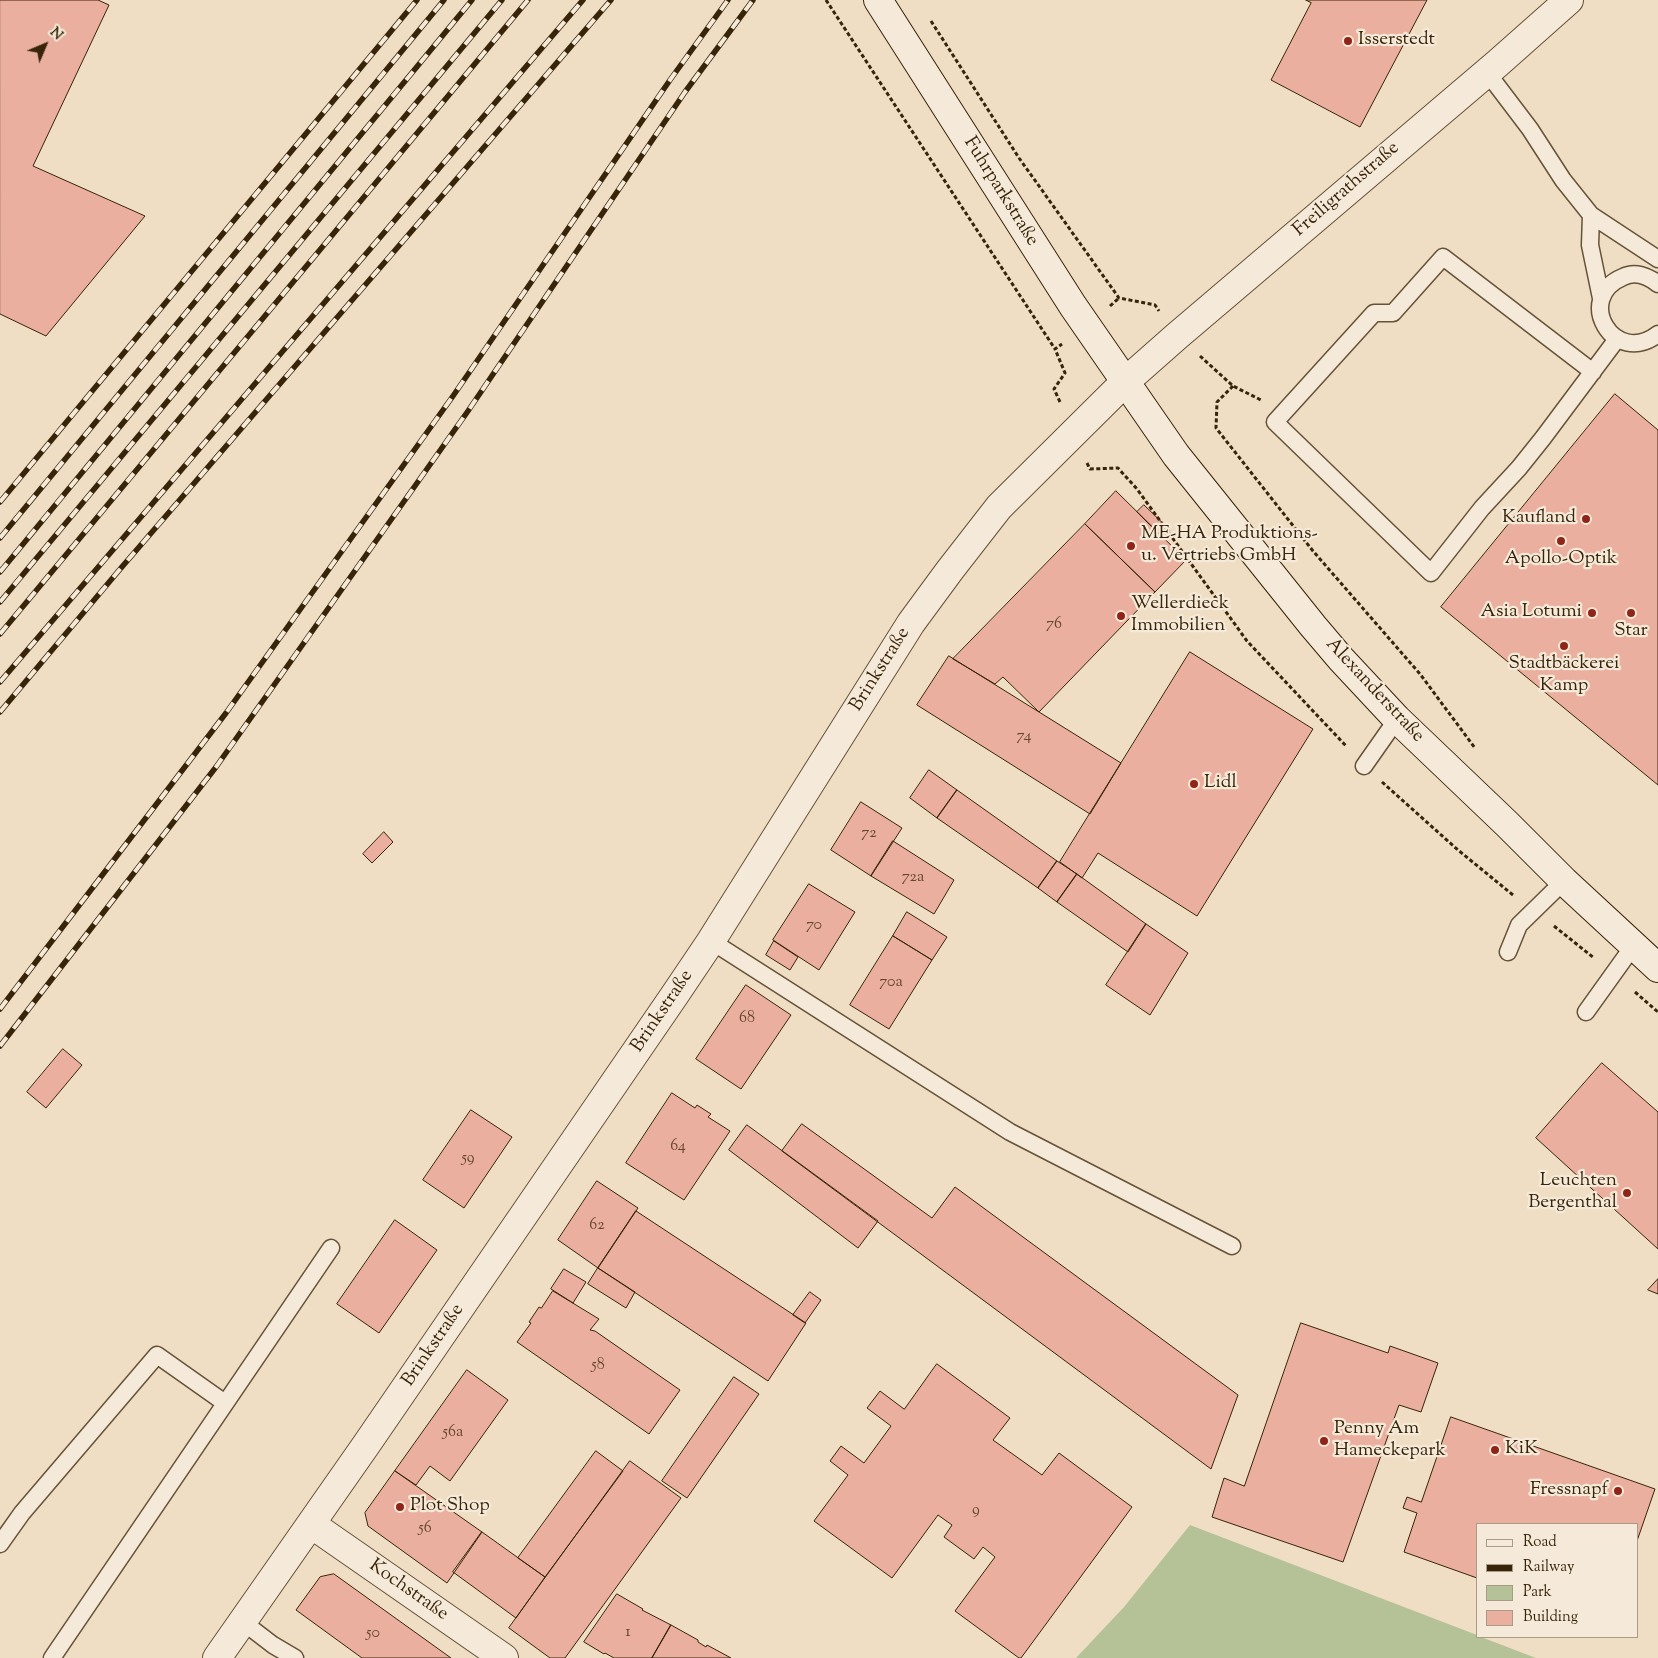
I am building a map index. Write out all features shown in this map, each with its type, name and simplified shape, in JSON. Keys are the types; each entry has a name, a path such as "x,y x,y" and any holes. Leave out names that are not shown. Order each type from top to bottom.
{"street":[{"name":"Fuhrparkstraße","path":"878,0 1080,316 1126,381"},
{"name":"Freiligrathstraße","path":"1126,381 1569,0"},
{"name":"Brinkstraße","path":"217,1658 711,941 911,623 1000,507 1126,381"},
{"name":"Alexanderstraße","path":"1126,381 1182,462 1340,659 1397,719 1507,824 1564,882 1658,968"},
{"name":"Kochstraße","path":"311,1524 504,1658"}],"lane":[{"path":"1486,71 1530,129 1563,180 1592,215 1656,257 1653,280 1638,274 1627,275 1615,280 1607,287 1601,298 1599,310 1608,332 1617,339 1628,343 1640,343 1652,339 1658,334"},
{"path":"1592,215 1590,245 1601,298"},
{"path":"1594,372 1443,257 1393,313 1374,313 1275,422 1431,573 1482,508 1544,438 1594,372 1617,339"},
{"path":"1364,766 1397,719"},
{"path":"1508,952 1519,926 1564,882"},
{"path":"711,941 1010,1132 1232,1246"},
{"path":"1586,1012 1634,945"},
{"path":"52,1658 331,1248"},
{"path":"0,1544 22,1513 157,1355 225,1403"},
{"path":"243,1622 273,1645 295,1658"}],"path":[{"path":"826,0 1055,349 1065,374 1054,389 1090,469 1118,468 1137,489 1247,641 1364,766 1458,850 1613,973 1658,1012"},
{"path":"926,14 1020,158 1119,298"},
{"path":"1055,349 1080,316 1119,298 1155,305 1177,336 1233,386 1284,412"},
{"path":"1233,386 1217,402 1216,428 1313,551 1420,674 1476,749"}],"green space":[{"path":"1190,1525 1476,1635 1476,1638 1484,1638 1536,1658 1076,1658 1124,1607"}],"building":[{"path":"0,0 98,0 109,5 33,166 145,216 46,336 0,314"},
{"name":"Isserstedt","path":"1306,0 1427,0 1360,127 1271,80 1311,3"},
{"name":"Kaufland","path":"1615,394 1658,430 1658,785 1441,607"},
{"path":"1116,491 1186,560 1155,592 1085,524"},
{"path":"1144,505 1170,530 1163,538 1137,512"},
{"path":"1085,524 1155,592 1039,712 1003,677 995,684 953,659"},
{"name":"Lidl","path":"1190,652 1313,729 1197,916 1098,853 1082,878 1060,862"},
{"path":"949,656 1121,763 1090,814 917,705"},
{"path":"929,770 957,790 937,818 910,798"},
{"path":"957,790 1057,861 1038,888 937,818"},
{"path":"861,802 902,828 871,876 831,850"},
{"path":"384,832 393,842 372,863 363,854"},
{"path":"893,841 954,880 934,914 871,876"},
{"path":"1057,861 1077,874 1057,902 1038,888"},
{"path":"1077,874 1146,924 1128,952 1057,902"},
{"path":"809,884 855,912 819,970 773,940"},
{"path":"907,912 947,937 932,960 893,936"},
{"path":"1146,924 1188,953 1150,1015 1106,985"},
{"path":"893,936 932,960 889,1029 850,1005"},
{"path":"774,941 798,957 790,970 766,955"},
{"path":"746,985 791,1015 741,1089 696,1059"},
{"path":"63,1049 82,1065 46,1108 27,1092"},
{"name":"Leuchten Bergenthal","path":"1602,1063 1658,1112 1658,1249 1536,1138"},
{"path":"672,1093 695,1108 697,1105 711,1114 708,1117 730,1131 684,1200 626,1163"},
{"path":"471,1110 512,1137 464,1208 423,1180"},
{"path":"802,1124 932,1218 955,1187 1238,1395 1211,1469 782,1151"},
{"path":"747,1125 878,1221 858,1248 729,1150"},
{"path":"597,1181 638,1208 598,1268 558,1240"},
{"path":"636,1211 806,1323 768,1381 598,1268"},
{"path":"395,1220 437,1250 379,1333 337,1304"},
{"path":"598,1268 635,1292 626,1308 588,1284"},
{"path":"564,1269 586,1282 573,1303 551,1289"},
{"path":"1658,1279 1658,1294 1648,1290"},
{"path":"553,1291 599,1319 590,1330 595,1331 680,1390 649,1434 517,1342 531,1323 529,1322 539,1307 541,1308"},
{"path":"810,1292 821,1300 805,1323 793,1315"},
{"path":"1301,1323 1388,1353 1390,1346 1438,1363 1421,1412 1399,1405 1343,1562 1212,1517 1224,1478 1244,1486"},
{"path":"937,1364 1010,1418 993,1440 1042,1475 1059,1453 1132,1507 1021,1658 955,1611 995,1557 983,1547 974,1559 944,1537 952,1525 938,1515 892,1578 814,1521 848,1475 830,1461 841,1446 864,1463 891,1426 867,1408 880,1391 904,1409"},
{"path":"467,1370 508,1400 450,1481 430,1466 416,1485 395,1471"},
{"path":"734,1377 759,1394 687,1498 662,1481"},
{"path":"1451,1417 1655,1489 1638,1538 1638,1523 1476,1523 1476,1578 1404,1552 1417,1513 1403,1508 1407,1497 1421,1502"},
{"path":"596,1451 623,1471 545,1577 518,1558"},
{"path":"630,1461 681,1498 565,1658 550,1658 509,1628"},
{"path":"395,1471 482,1532 447,1583 368,1526 365,1513"},
{"path":"482,1532 545,1577 516,1618 453,1572"},
{"path":"334,1574 451,1658 362,1658 296,1610 320,1577"},
{"path":"617,1594 671,1625 652,1658 614,1658 584,1642"},
{"path":"671,1625 698,1640 698,1642 706,1647 707,1645 731,1658 652,1658"}],"railway":[{"path":"0,502 417,0"},
{"path":"0,538 444,0"},
{"path":"0,572 472,0"},
{"path":"0,602 502,0"},
{"path":"0,634 528,0"},
{"path":"0,682 583,0"},
{"path":"0,712 121,568 611,0"},
{"path":"0,1009 226,713 453,396 670,80 728,0"},
{"path":"0,1046 216,767 468,411 685,92 753,0"}],"place":[{"name":"Isserstedt","path":"1348,41"},
{"name":"Kaufland","path":"1586,519"},
{"name":"Apollo-Optik","path":"1561,541"},
{"name":"ME-HA Produktions- u. Vertriebs GmbH","path":"1131,546"},
{"name":"Asia Lotumi","path":"1592,613"},
{"name":"Star","path":"1631,613"},
{"name":"Wellerdieck Immobilien","path":"1121,616"},
{"name":"Stadtbäckerei Kamp","path":"1564,646"},
{"name":"Lidl","path":"1194,784"},
{"name":"Leuchten Bergenthal","path":"1627,1193"},
{"name":"Penny Am Hameckepark","path":"1324,1441"},
{"name":"KiK","path":"1495,1450"},
{"name":"Fressnapf","path":"1618,1491"},
{"name":"Plot Shop","path":"400,1507"}]}
